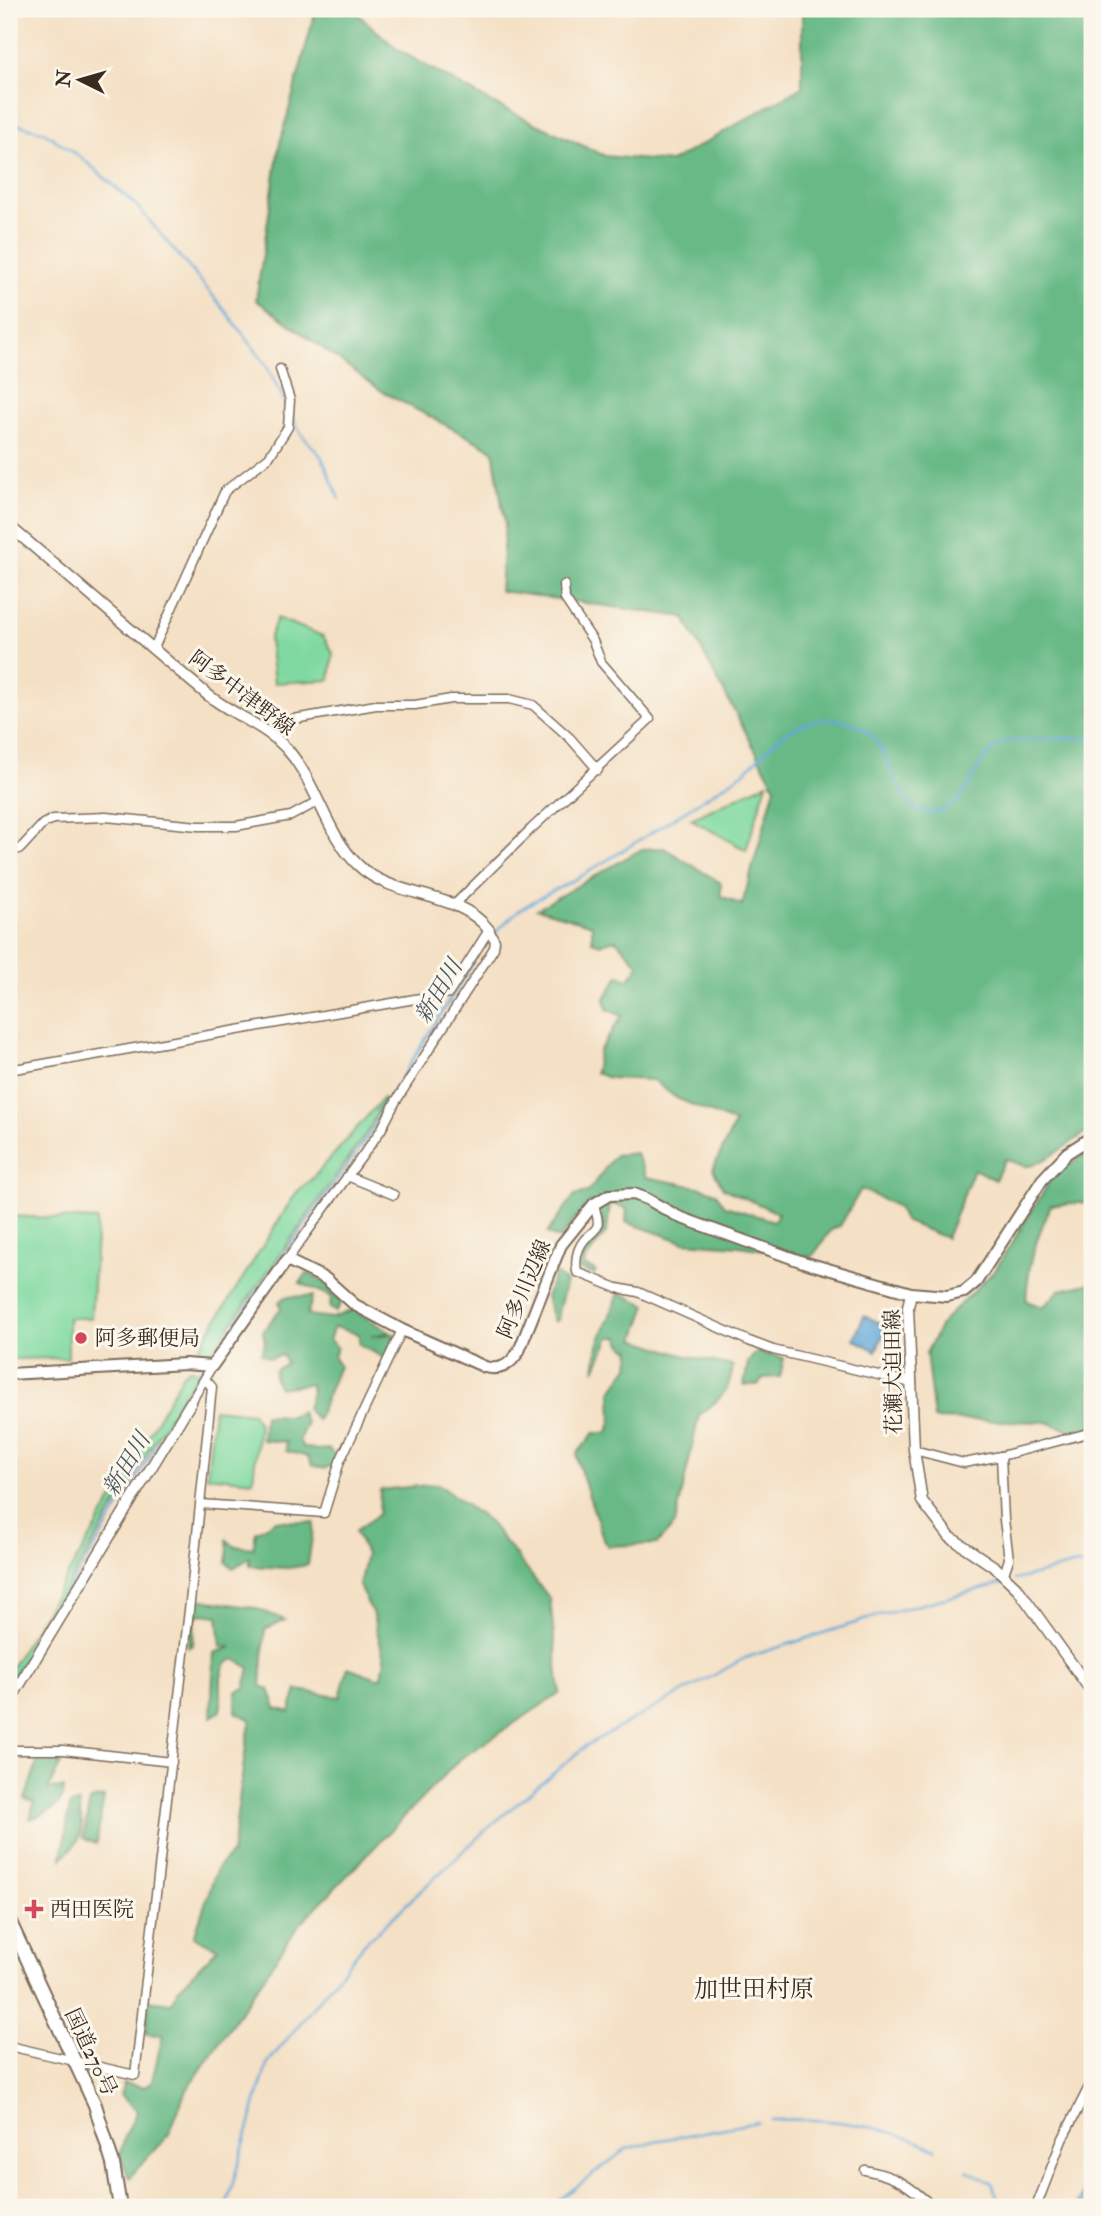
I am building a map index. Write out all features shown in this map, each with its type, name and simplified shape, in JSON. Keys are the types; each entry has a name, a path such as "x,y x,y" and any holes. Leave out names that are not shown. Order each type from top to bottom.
{"highway":[{"name":"国道270号","path":"9,1920 102,2124 113,2164 120,2207"}],"main road":[{"path":"594,1204 608,1195 634,1194 679,1217 800,1261 911,1293 947,1296 964,1292 976,1282 1048,1172 1067,1153 1092,1137"},
{"name":"阿多川辺線","path":"287,1261 326,1279 355,1305 402,1330 485,1367 498,1369 506,1366 519,1351 561,1245 594,1204"},
{"path":"9,1374 208,1365 287,1261"}],"street":[{"path":"153,650 225,491 269,457 288,427 290,400 281,369"},
{"name":"阿多中津野線","path":"9,526 205,693 274,738 287,750 301,769 317,802 348,853 368,873 387,883 455,904 476,916 491,934"},
{"path":"455,904 531,829 598,770 650,719 601,662 593,641 565,599 564,585"},
{"path":"274,738 285,724 293,719 376,705 415,705 451,699 509,699 533,705 570,738 598,770"},
{"path":"9,853 21,848 43,824 53,819 106,817 198,826 236,826 291,816 317,802"},
{"path":"9,1070 449,993 491,934"},
{"path":"287,1261 381,1130 396,1101 494,948 491,934"},
{"path":"347,1176 394,1195"},
{"path":"594,1204 598,1222 596,1229 583,1241 578,1251 577,1272 617,1288 638,1292 749,1342 773,1350 912,1383"},
{"name":"花瀬大迫田線","path":"911,1293 908,1307 914,1450 922,1501 950,1537 1004,1574 1027,1600 1092,1692"},
{"path":"201,1504 324,1513 340,1461 402,1330"},
{"path":"9,1702 205,1379 208,1365"},
{"path":"9,2046 135,2075 201,1504 212,1387 205,1379"},
{"name":"花瀬大迫田線","path":"914,1450 964,1463 1001,1457 1092,1432"},
{"path":"1001,1457 1009,1559 1004,1574"},
{"path":"9,1750 63,1750 172,1762"},
{"path":"1036,2207 1062,2140 1092,2081"},
{"path":"865,2170 901,2181 920,2193 933,2207"},
{"path":"9,2204 15,2207"}],"green space":[{"path":"316,9 352,9 397,49 494,104 605,156 671,162 802,87 802,9 1092,9 1092,1129 1032,1165 1026,1166 1005,1159 995,1180 974,1169 946,1238 904,1221 898,1207 861,1189 840,1226 831,1230 812,1257 739,1246 684,1242 626,1222 627,1209 610,1203 607,1231 585,1260 584,1266 596,1271 594,1275 579,1269 584,1251 602,1224 599,1205 590,1202 559,1239 547,1233 575,1195 588,1192 615,1155 636,1153 646,1177 703,1188 716,1193 725,1206 774,1221 778,1213 723,1188 713,1169 735,1123 676,1098 653,1080 609,1078 595,1073 599,1051 622,1016 607,1009 605,998 619,975 629,979 639,965 616,940 601,944 592,941 592,925 537,909 642,849 664,848 721,883 721,896 742,905 775,787 684,617 500,591 505,524 493,450 383,392 256,300 279,147"},
{"path":"277,618 323,636 333,653 330,680 274,683 269,639"},
{"path":"767,783 746,850 691,819"},
{"path":"383,1098 385,1100 370,1128 206,1359 192,1359 296,1193 314,1177"},
{"path":"1092,1150 1092,1202 1051,1205 1034,1252 1026,1301 1043,1307 1060,1290 1092,1283 1092,1439 1047,1422 934,1419 926,1353 943,1321 995,1270 1055,1173"},
{"path":"9,1216 97,1220 91,1318 68,1318 68,1358 9,1359"},
{"path":"307,1273 325,1282 342,1301 336,1312 330,1308 331,1296 300,1283"},
{"path":"555,1273 566,1282 558,1312 559,1319 554,1322 546,1297"},
{"path":"619,1293 647,1305 635,1339 679,1354 733,1366 726,1390 713,1405 699,1415 675,1524 657,1544 608,1546 578,1463 577,1454 594,1433 608,1433 612,1417 611,1392 629,1366 631,1350 624,1347 619,1337 610,1337 595,1370 598,1345"},
{"path":"313,1296 307,1315 333,1318 353,1310 390,1332 371,1336 396,1334 384,1358 359,1344 359,1334 334,1327 329,1340 337,1347 334,1357 339,1366 317,1420 307,1409 312,1391 309,1384 279,1388 274,1378 275,1370 286,1363 282,1355 269,1358 261,1353 265,1343 263,1331 281,1308 279,1302 285,1297"},
{"path":"756,1352 784,1358 780,1377 763,1378 758,1385 744,1385 748,1363"},
{"path":"190,1369 200,1371 183,1394 9,1683 9,1671 92,1535 183,1374"},
{"path":"214,1409 252,1413 259,1423 253,1481 207,1476"},
{"path":"301,1412 306,1424 299,1440 303,1447 329,1449 336,1457 334,1464 324,1469 312,1465 308,1457 286,1451 286,1442 262,1440 264,1415 290,1416"},
{"path":"438,1484 489,1522 550,1599 560,1693 460,1759 299,1925 185,2093 169,2134 129,2178 120,2155 125,2136 137,2111 120,2095 124,2083 144,2087 152,2081 163,2035 146,2034 148,2000 171,2003 179,1988 218,1948 194,1937 217,1868 232,1853 251,1720 236,1712 236,1692 245,1688 250,1668 234,1659 225,1664 221,1677 221,1711 211,1717 214,1653 232,1647 221,1646 218,1616 201,1614 195,1618 193,1645 188,1647 196,1599 255,1608 285,1620 265,1629 261,1686 269,1689 276,1708 290,1712 297,1690 340,1697 348,1667 380,1679 385,1662 372,1612 359,1586 366,1554 355,1531 379,1514 380,1490"},
{"path":"276,1520 314,1523 308,1565 289,1568 250,1566 250,1558 233,1568 226,1562 227,1540 234,1546 253,1548 256,1532"},
{"path":"40,1754 65,1755 48,1789 64,1788 63,1795 57,1805 48,1812 30,1819 34,1802 25,1799"},
{"path":"104,1797 96,1844 83,1838 90,1800"},
{"path":"79,1803 81,1834 75,1845 62,1858 70,1805"}],"water":[{"path":"864,1316 887,1326 876,1351 854,1339"},
{"path":"1092,2177 1092,2207 1076,2207"}],"waterway":[{"path":"9,122 44,132 82,158 137,206 224,309 265,363 287,406"},
{"path":"291,415 303,436 321,456 340,499"},
{"name":"新田川","path":"484,945 518,911 588,872 702,800 748,769 781,736 808,722 829,719 843,721 857,725 869,733 909,802 920,811 933,813 945,810 964,793 985,759 1002,743 1032,739 1092,738"},
{"name":"新田川","path":"208,1362 373,1129 382,1109 475,959"},
{"name":"新田川","path":"9,1688 202,1370"},
{"path":"1015,1580 1077,1564 1092,1569"},
{"path":"226,2207 267,2064 364,1944 488,1828 587,1745 745,1658 880,1615 1008,1582"},
{"path":"771,2120 855,2124 897,2134 936,2149"},
{"path":"550,2207 626,2149 758,2122"},
{"path":"967,2170 992,2183 1001,2207"}],"place":[{"name":"阿多郵便局","path":"81,1338"},
{"name":"西田医院","path":"34,1909"}],"district":[{"name":"加世田村原","path":"754,1989"}]}
